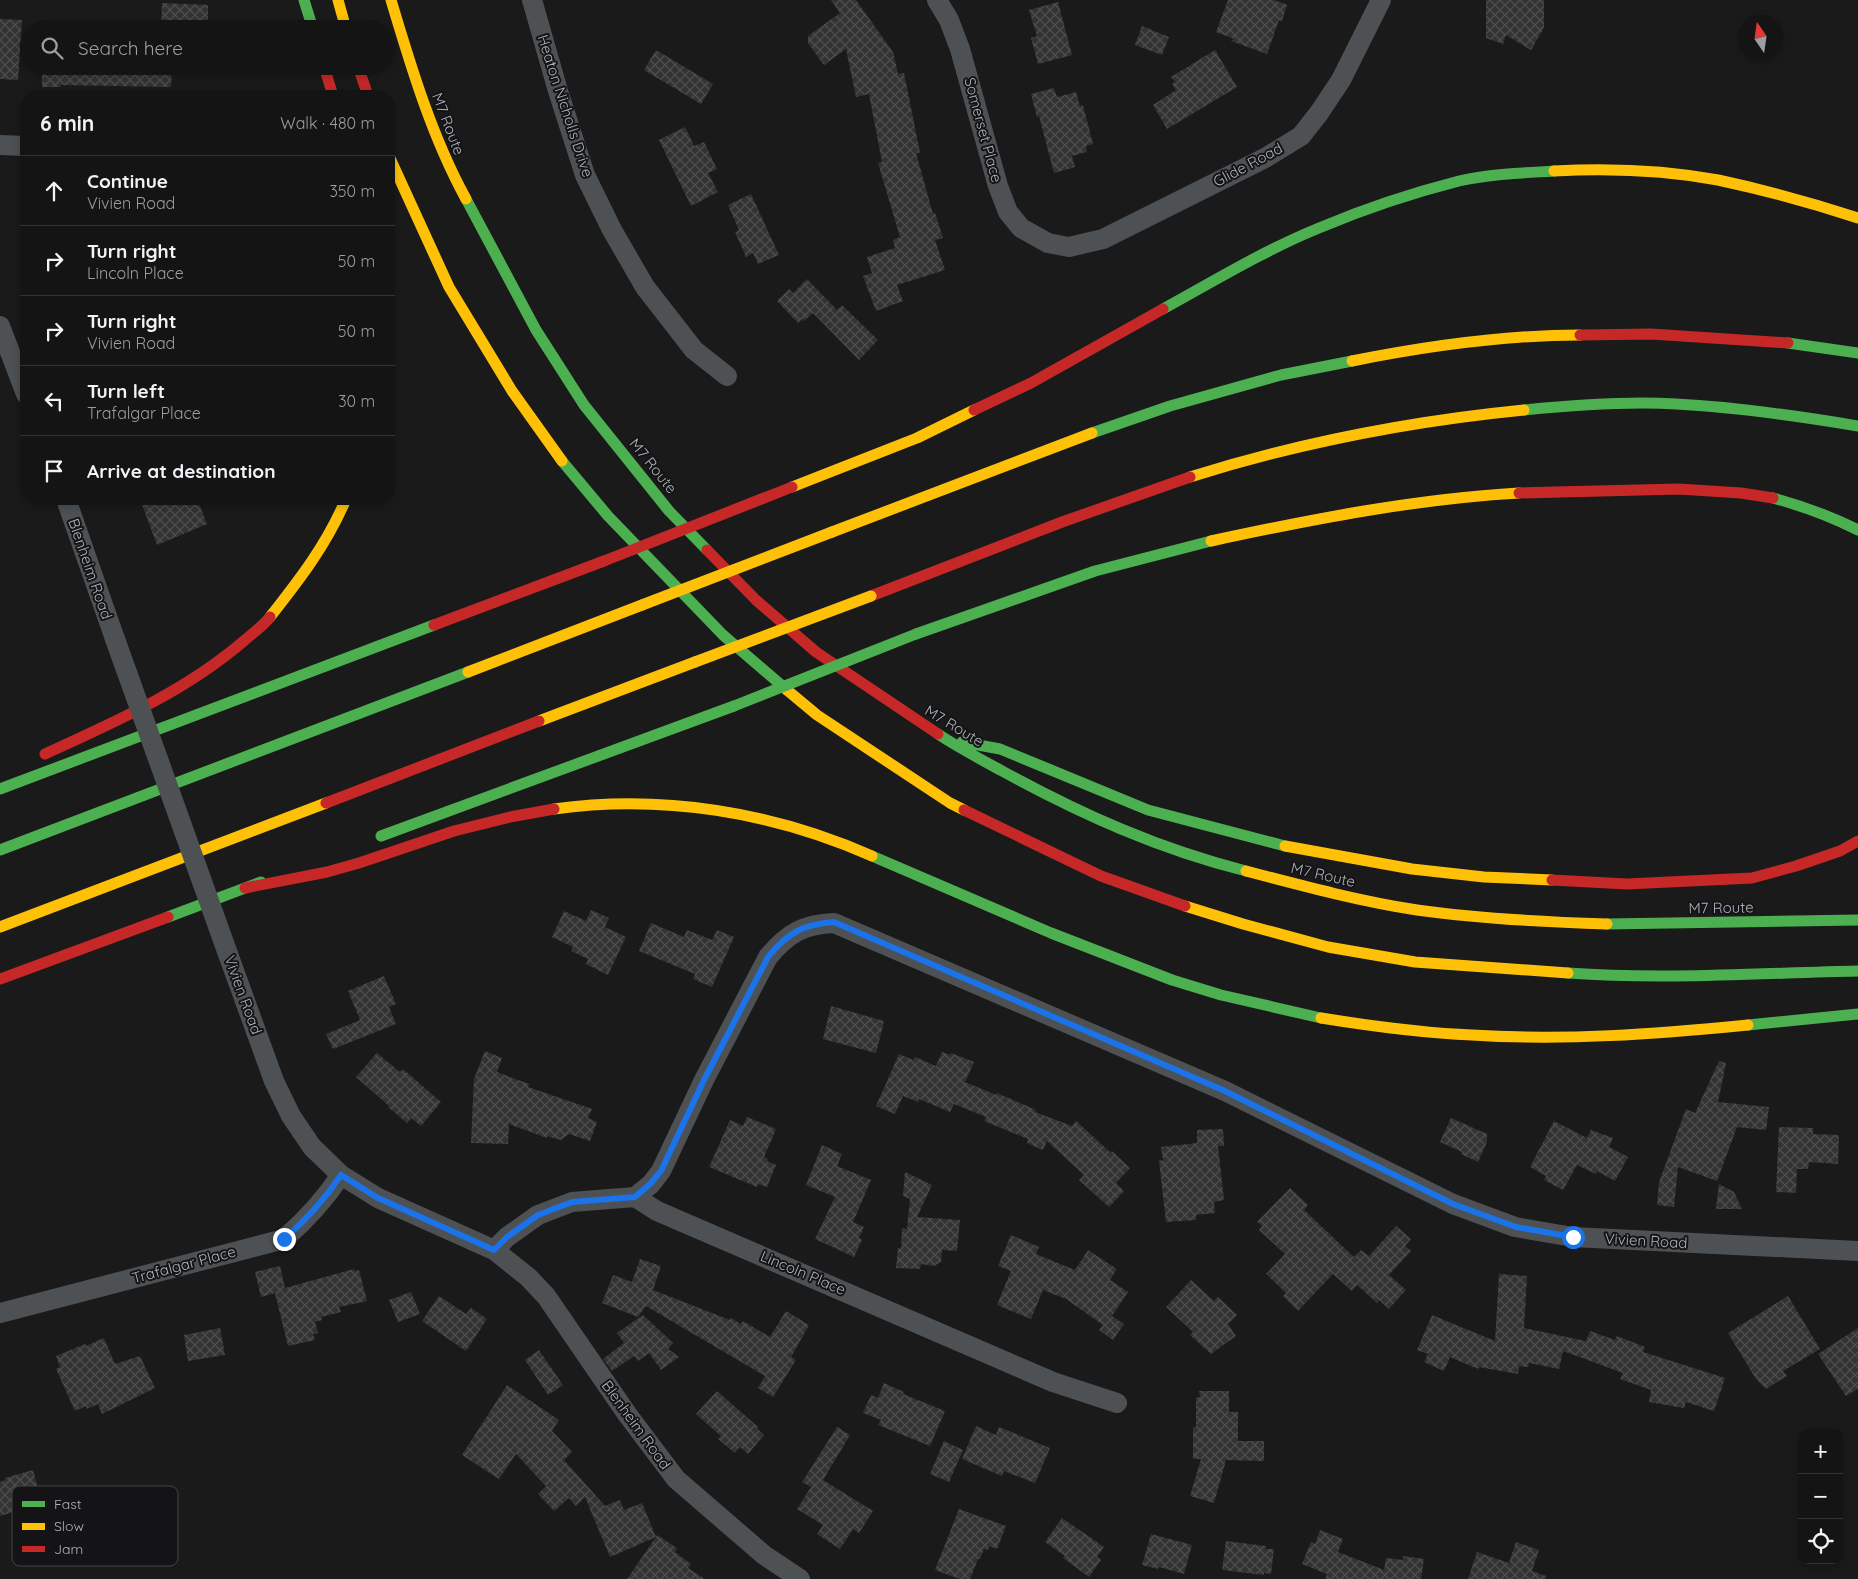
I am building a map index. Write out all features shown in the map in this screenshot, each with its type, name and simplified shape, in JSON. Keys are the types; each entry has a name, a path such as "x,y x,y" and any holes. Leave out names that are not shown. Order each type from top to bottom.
{"highway":[{"path":"304,0 310,20"},
{"path":"338,0 344,20"},
{"name":"M7 Route","path":"391,0 408,58 450,170 536,330 584,404 669,511 756,600 816,652 948,741 1050,797 1119,829 1199,859 1334,894 1417,910 1516,921 1627,926 1858,920"},
{"path":"327,75 332,90"},
{"path":"361,75 366,90"},
{"path":"395,169 449,287 486,350 553,450 608,516 722,635 817,715 950,803 1101,876 1169,901 1328,947 1415,962 1594,975 1687,976 1858,971"},
{"path":"0,789 604,561 917,438 1032,384 1233,270 1318,228 1396,199 1461,181 1525,173 1578,170 1646,171 1717,180 1820,206 1858,218"},
{"path":"0,850 1042,451 1170,406 1281,375 1407,350 1535,335 1651,334 1771,340 1858,353"},
{"path":"0,927 1063,522 1178,481 1294,448 1434,420 1543,408 1650,403 1752,410 1858,426"},
{"path":"366,842 734,706 916,634 1095,571 1198,543 1349,513 1447,499 1563,490 1689,488 1742,492 1792,502 1838,518 1858,530"},
{"path":"35,759 185,685 223,659 268,620 302,577 334,527 343,505"},
{"path":"948,741 973,743 1000,749 1148,810 1270,843 1412,869 1484,877 1627,884 1752,878 1840,851 1858,841"},
{"path":"245,888 328,872 456,830 518,814 573,805 678,806 729,813 824,836 1082,946 1174,980 1271,1009 1353,1025 1437,1034 1577,1037 1858,1014"},
{"path":"0,979 310,863"}],"street":[{"name":"Heaton Nicholls Drive","path":"532,0 585,175 612,230 646,287 694,350 727,376"},
{"name":"Somerset Place","path":"937,0 960,49 998,186 1008,212 1022,228 1048,243"},
{"name":"Glide Road","path":"1048,243 1069,247 1103,239 1265,158 1301,136 1341,80 1380,0"},
{"path":"0,145 20,146"},
{"path":"0,326 20,378"},
{"name":"Blenheim Road","path":"68,505 115,639"},
{"name":"Vivien Road","path":"115,639 274,1081 291,1116 312,1147 341,1175 378,1198 494,1250"},
{"name":"Vivien Road","path":"635,1197 661,1171 704,1080 768,957 780,943 798,930 816,924 834,922 1225,1091 1453,1204 1516,1227 1573,1237 1858,1251"},
{"name":"Trafalgar Place","path":"0,1313 284,1239 306,1220 341,1175"},
{"path":"494,1250 507,1237 538,1215 572,1202 635,1197"},
{"name":"Lincoln Place","path":"635,1197 657,1211 1053,1382 1117,1403"},
{"name":"Blenheim Road","path":"494,1250 528,1277 546,1296 627,1414 676,1479 764,1556 800,1579"}],"building":[{"path":"831,0 856,0 893,52 898,74 904,73 920,153 916,153 933,214 935,213 943,238 935,240 945,270 897,285 903,301 876,311 863,276 872,273 867,257 895,248 893,240 900,237 878,163 882,162 869,94 856,97 846,49 824,65 808,43 808,36 840,13"},
{"path":"1228,0 1274,0 1287,5 1282,21 1279,20 1267,54 1231,41 1234,39 1216,32"},
{"path":"1486,0 1544,0 1544,28 1531,50 1506,35 1503,44 1486,38"},
{"path":"1058,2 1072,55 1038,64 1031,38 1037,36 1029,10"},
{"path":"162,3 208,5 208,20 161,20"},
{"path":"0,19 22,20 20,20 18,80 0,79"},
{"path":"1142,26 1169,37 1162,55 1135,45"},
{"path":"656,50 713,84 701,104 644,70"},
{"path":"1215,50 1237,87 1167,129 1153,105 1176,90 1172,84 1175,82 1171,77"},
{"path":"42,75 172,75 171,87 60,85 61,87 42,87"},
{"path":"1054,88 1057,97 1076,92 1080,106 1083,105 1093,144 1086,146 1087,152 1072,156 1075,167 1054,173 1039,116 1037,117 1031,94"},
{"path":"685,127 694,146 704,142 717,169 708,173 718,192 691,206 659,140"},
{"path":"751,194 779,255 758,264 753,253 746,257 735,232 739,230 728,205"},
{"path":"807,279 837,310 842,305 878,340 859,360 813,313 804,321 802,319 798,323 777,301 789,289 793,293"},
{"path":"142,505 199,505 207,524 157,545"},
{"path":"591,910 609,918 605,927 626,937 608,975 586,964 588,959 571,951 573,947 552,937 564,911 586,921"},
{"path":"651,923 684,937 687,930 712,940 717,930 734,937 712,987 693,979 695,974 639,951"},
{"path":"384,976 396,1004 389,1007 396,1024 333,1049 326,1034 360,1020 348,991"},
{"path":"831,1006 884,1021 876,1053 823,1039"},
{"path":"485,1051 502,1058 497,1072 529,1084 528,1087 592,1109 588,1118 597,1122 590,1141 569,1134 561,1140 547,1136 547,1138 509,1124 508,1144 471,1143 474,1079"},
{"path":"942,1052 950,1055 951,1053 974,1062 965,1082 996,1095 997,1093 1036,1110 1035,1112 1072,1126 1076,1121 1130,1168 1116,1183 1124,1191 1109,1207 1079,1180 1084,1175 1047,1141 1043,1150 1027,1143 1028,1139 984,1121 986,1117 954,1104 950,1112 919,1099 918,1102 903,1096 895,1114 876,1106 899,1054 913,1060 915,1057 936,1066"},
{"path":"377,1053 400,1072 403,1069 441,1102 421,1126 411,1118 407,1123 356,1077"},
{"path":"1719,1061 1726,1063 1718,1102 1769,1107 1766,1130 1737,1127 1717,1181 1678,1167 1674,1207 1657,1205 1659,1182 1686,1109 1695,1113"},
{"path":"747,1117 776,1129 764,1157 768,1159 767,1161 776,1165 767,1187 758,1184 757,1187 709,1167 730,1120 743,1126"},
{"path":"1451,1118 1487,1134 1487,1142 1478,1162 1440,1142"},
{"path":"1554,1121 1587,1138 1591,1130 1613,1138 1609,1147 1628,1157 1615,1181 1597,1171 1596,1174 1577,1165 1563,1190 1544,1180 1546,1176 1530,1167"},
{"path":"1779,1127 1813,1128 1813,1134 1839,1135 1838,1164 1809,1162 1808,1169 1797,1169 1796,1193 1776,1192"},
{"path":"1223,1129 1224,1146 1218,1146 1224,1200 1214,1202 1215,1213 1196,1215 1196,1220 1166,1222 1159,1161 1163,1160 1161,1147 1197,1143 1197,1130"},
{"path":"822,1145 842,1154 837,1166 871,1180 853,1222 864,1227 859,1238 862,1240 854,1257 815,1239 835,1197 806,1185"},
{"path":"905,1172 932,1185 917,1217 960,1220 957,1251 942,1250 941,1262 934,1266 921,1264 920,1269 896,1268 898,1248 901,1249 902,1228 907,1229 910,1199 903,1196"},
{"path":"1719,1184 1734,1192 1742,1209 1716,1209"},
{"path":"1290,1188 1308,1205 1304,1210 1354,1257 1361,1250 1369,1256 1396,1226 1411,1239 1405,1246 1411,1251 1389,1275 1406,1290 1389,1309 1379,1300 1377,1303 1357,1285 1352,1291 1333,1274 1298,1311 1283,1296 1286,1293 1266,1274 1285,1254 1259,1230 1262,1226 1257,1222"},
{"path":"1011,1235 1039,1247 1036,1254 1075,1270 1088,1250 1117,1269 1110,1280 1128,1292 1112,1316 1124,1324 1113,1340 1099,1330 1103,1325 1066,1299 1043,1290 1031,1319 997,1305 1011,1271 998,1266"},
{"path":"640,1259 661,1266 653,1290 730,1320 731,1318 741,1324 743,1321 770,1337 786,1311 809,1325 791,1357 796,1360 773,1397 758,1388 765,1376 646,1306 638,1317 602,1303 613,1275 632,1282"},
{"path":"280,1266 285,1288 354,1269 354,1271 359,1270 367,1301 339,1307 341,1312 321,1317 322,1320 315,1322 318,1333 313,1334 315,1340 288,1346 275,1293 261,1297 255,1272"},
{"path":"1499,1274 1527,1276 1524,1328 1586,1341 1590,1331 1615,1340 1617,1336 1645,1347 1643,1352 1725,1378 1714,1411 1686,1402 1684,1408 1649,1402 1651,1390 1620,1379 1623,1373 1563,1351 1559,1369 1529,1363 1528,1367 1519,1366 1518,1374 1479,1367 1478,1369 1450,1357 1444,1371 1424,1362 1428,1354 1417,1350 1432,1315 1495,1341"},
{"path":"1191,1280 1214,1301 1218,1297 1237,1315 1228,1324 1236,1336 1211,1354 1190,1335 1193,1332 1166,1307"},
{"path":"411,1292 420,1314 398,1322 389,1300"},
{"path":"439,1296 466,1314 471,1308 487,1319 466,1351 422,1321"},
{"path":"1788,1296 1820,1349 1783,1371 1787,1376 1766,1389 1756,1379 1728,1333"},
{"path":"643,1315 673,1343 668,1349 679,1357 661,1370 649,1353 638,1361 634,1356 612,1371 603,1359 624,1343 617,1333"},
{"path":"220,1328 225,1355 188,1361 184,1335"},
{"path":"1858,1328 1858,1389 1846,1396 1818,1354"},
{"path":"104,1338 115,1364 140,1356 155,1388 102,1414 98,1404 87,1409 86,1406 75,1411 56,1369 60,1367 56,1356"},
{"path":"539,1350 563,1385 548,1395 525,1360"},
{"path":"884,1383 904,1392 903,1394 945,1411 930,1446 878,1425 881,1420 863,1413 871,1395 878,1398"},
{"path":"507,1385 559,1420 552,1431 572,1452 564,1460 605,1506 620,1500 624,1510 642,1503 656,1537 610,1557 585,1497 576,1506 569,1498 554,1511 538,1494 546,1486 516,1454 499,1479 462,1455"},
{"path":"717,1391 758,1427 764,1435 748,1454 740,1447 735,1453 718,1439 721,1436 696,1414"},
{"path":"1199,1391 1229,1391 1229,1412 1238,1412 1238,1441 1264,1441 1264,1461 1226,1460 1214,1503 1190,1496 1201,1459 1193,1459 1193,1427 1196,1427 1196,1398 1200,1397"},
{"path":"976,1426 996,1435 999,1427 1050,1448 1035,1483 1004,1471 1002,1476 962,1459"},
{"path":"837,1427 850,1435 823,1480 873,1511 859,1533 853,1529 840,1549 817,1534 823,1525 797,1509 811,1487 802,1482"},
{"path":"944,1441 963,1450 949,1482 930,1474"},
{"path":"33,1470 37,1486 12,1486 12,1512 0,1516 0,1482 5,1480 5,1478"},
{"path":"959,1509 1006,1526 997,1549 989,1546 988,1550 984,1549 970,1579 960,1579 935,1570"},
{"path":"1062,1518 1104,1547 1097,1557 1101,1560 1089,1577 1045,1542"},
{"path":"1320,1530 1343,1539 1338,1552 1384,1570 1386,1558 1403,1560 1403,1556 1424,1559 1421,1579 1325,1579 1327,1574 1302,1564 1311,1542 1315,1544"},
{"path":"1151,1534 1192,1545 1184,1574 1159,1567 1158,1569 1142,1565"},
{"path":"657,1535 677,1548 675,1552 691,1564 688,1568 705,1579 627,1579"},
{"path":"1226,1541 1266,1546 1266,1549 1274,1549 1271,1574 1264,1573 1264,1575 1222,1570"},
{"path":"1516,1542 1539,1550 1532,1571 1546,1576 1546,1579 1468,1579 1477,1552 1509,1563"}],"traffic: fast":[{"path":"304,0 310,20"},
{"path":"1163,309 1279,246 1371,208 1459,181 1495,175 1554,171"},
{"path":"466,199 536,330 584,405 669,511 707,550"},
{"path":"1788,343 1858,353"},
{"path":"1092,433 1170,406 1281,375 1352,361"},
{"path":"1524,410 1600,404 1676,404 1767,412 1858,426"},
{"path":"562,461 608,516 723,635 787,690"},
{"path":"1773,498 1795,504 1858,530"},
{"path":"916,634 1095,571 1211,541"},
{"path":"0,789 434,625"},
{"path":"734,706 916,634"},
{"path":"0,850 468,672"},
{"path":"381,836 734,706"},
{"path":"938,734 1004,772 1092,816 1152,841 1246,871"},
{"path":"962,742 1000,749 1148,810 1285,846"},
{"path":"872,856 1051,933 1172,980 1221,995 1321,1018"},
{"path":"168,917 261,882"},
{"path":"1607,924 1858,920"},
{"path":"1568,973 1677,976 1858,971"},
{"path":"1748,1025 1858,1014"}],"traffic: slow":[{"path":"338,0 344,20"},
{"path":"391,0 433,126 466,199"},
{"path":"395,169 449,287 512,391 562,461"},
{"path":"1554,171 1636,171 1718,180 1771,192 1858,218"},
{"path":"1352,361 1466,342 1580,335"},
{"path":"792,487 917,438 974,410"},
{"path":"1190,477 1272,454 1356,435 1440,420 1524,410"},
{"path":"832,532 1092,433"},
{"path":"1211,541 1364,511 1441,500 1519,493"},
{"path":"270,617 322,546 343,505"},
{"path":"642,605 832,532"},
{"path":"695,662 871,596"},
{"path":"468,672 642,605"},
{"path":"539,721 695,662"},
{"path":"787,690 817,715 950,803 964,810"},
{"path":"0,927 326,803"},
{"path":"554,809 635,804 716,810 796,828 872,856"},
{"path":"1285,846 1412,869 1484,877 1552,880"},
{"path":"1246,871 1352,898 1417,910 1512,920 1607,924"},
{"path":"1185,906 1328,947 1415,962 1568,973"},
{"path":"1321,1018 1434,1033 1506,1037 1576,1037 1644,1034 1748,1025"}],"traffic: jam":[{"path":"327,75 331,90"},
{"path":"361,75 366,90"},
{"path":"974,410 1031,383 1163,309"},
{"path":"1580,335 1651,334 1788,343"},
{"path":"871,596 1062,522 1190,477"},
{"path":"604,561 792,487"},
{"path":"1519,493 1679,489 1741,493 1773,498"},
{"path":"707,550 756,600 816,652 938,734"},
{"path":"434,625 604,561"},
{"path":"45,754 149,704 199,675 258,629 270,617"},
{"path":"326,803 539,721"},
{"path":"245,888 327,872 454,831 510,817 554,809"},
{"path":"964,810 1101,876 1185,906"},
{"path":"1552,880 1627,884 1752,878 1840,851 1858,841"},
{"path":"0,979 168,917"}],"route":[{"path":"284,1239 306,1220 341,1175 378,1198 494,1250 507,1237 538,1215 572,1202 635,1197 661,1171 704,1080 768,957 780,943 798,930 816,924 834,922 1225,1091 1453,1204 1516,1227 1573,1237"}]}
